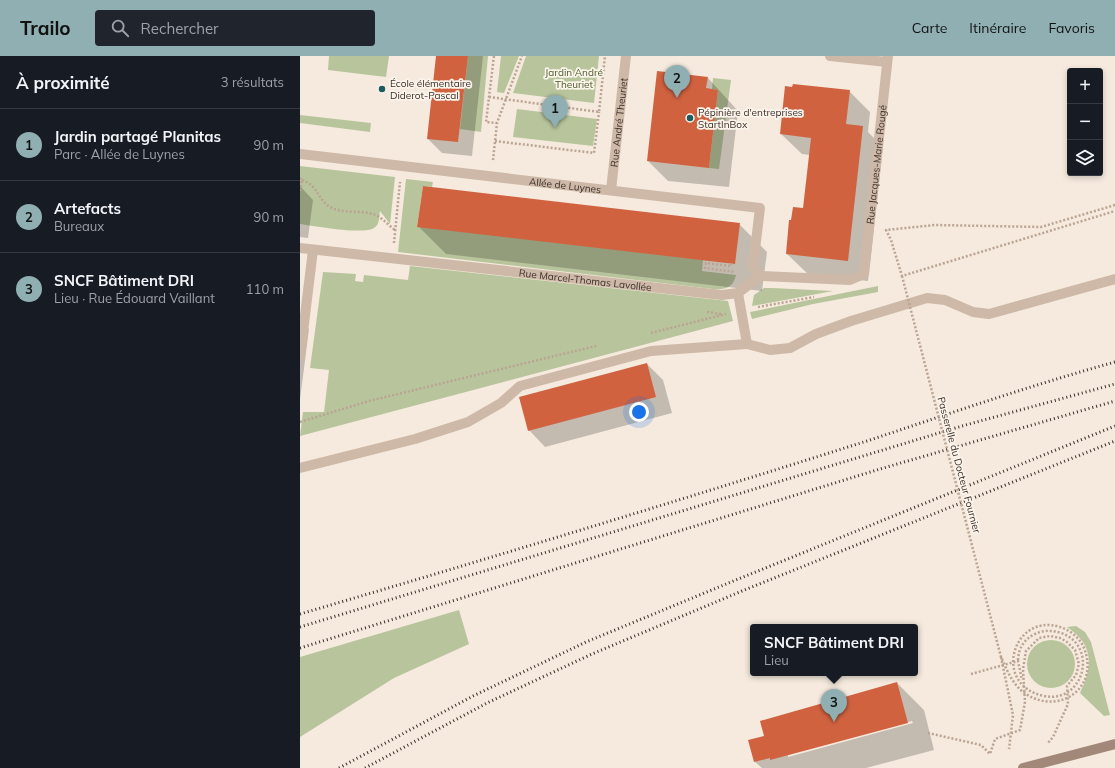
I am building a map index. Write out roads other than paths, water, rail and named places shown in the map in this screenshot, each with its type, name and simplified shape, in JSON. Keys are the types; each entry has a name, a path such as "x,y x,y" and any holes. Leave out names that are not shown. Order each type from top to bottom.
{"main road":[{"path":"1023,768 1038,766 1115,744"}],"street":[{"name":"Rue André Theuriet","path":"611,190 626,56"},
{"path":"830,56 888,59"},
{"name":"Rue Jacques-Marie Rougé","path":"760,276 850,280 864,274 888,59"},
{"name":"Allée de Luynes","path":"300,154 760,208 753,266 760,276"},
{"name":"Rue Marcel-Thomas Lavollée","path":"300,248 722,295 738,293"},
{"path":"300,356 313,250"},
{"path":"747,344 738,293 760,276"},
{"path":"300,468 415,439 468,422 501,403 520,386 651,351 747,344 770,350 790,348 816,334 851,321 927,298 945,300 973,312 989,314 1115,279"}],"railway":[{"path":"300,614 657,507 870,440 1022,390 1115,362"},
{"path":"300,627 962,426 1115,384"},
{"path":"300,648 880,469 1115,401"},
{"path":"339,768 473,696 586,642 1115,426"},
{"path":"365,768 487,703 592,654 742,591 1115,441"}],"place":[{"name":"École élémentaire Diderot-Pascal","path":"382,89"},
{"name":"Artefacts","path":"677,98"},
{"name":"Pépinière d'entreprises StartInBox","path":"690,118"},
{"name":"Jardin partagé Planitas","path":"555,128"},
{"name":"SNCF Bâtiment DRI","path":"834,722"}],"park label":[{"name":"Jardin André Theuriet","path":"574,78"}]}
